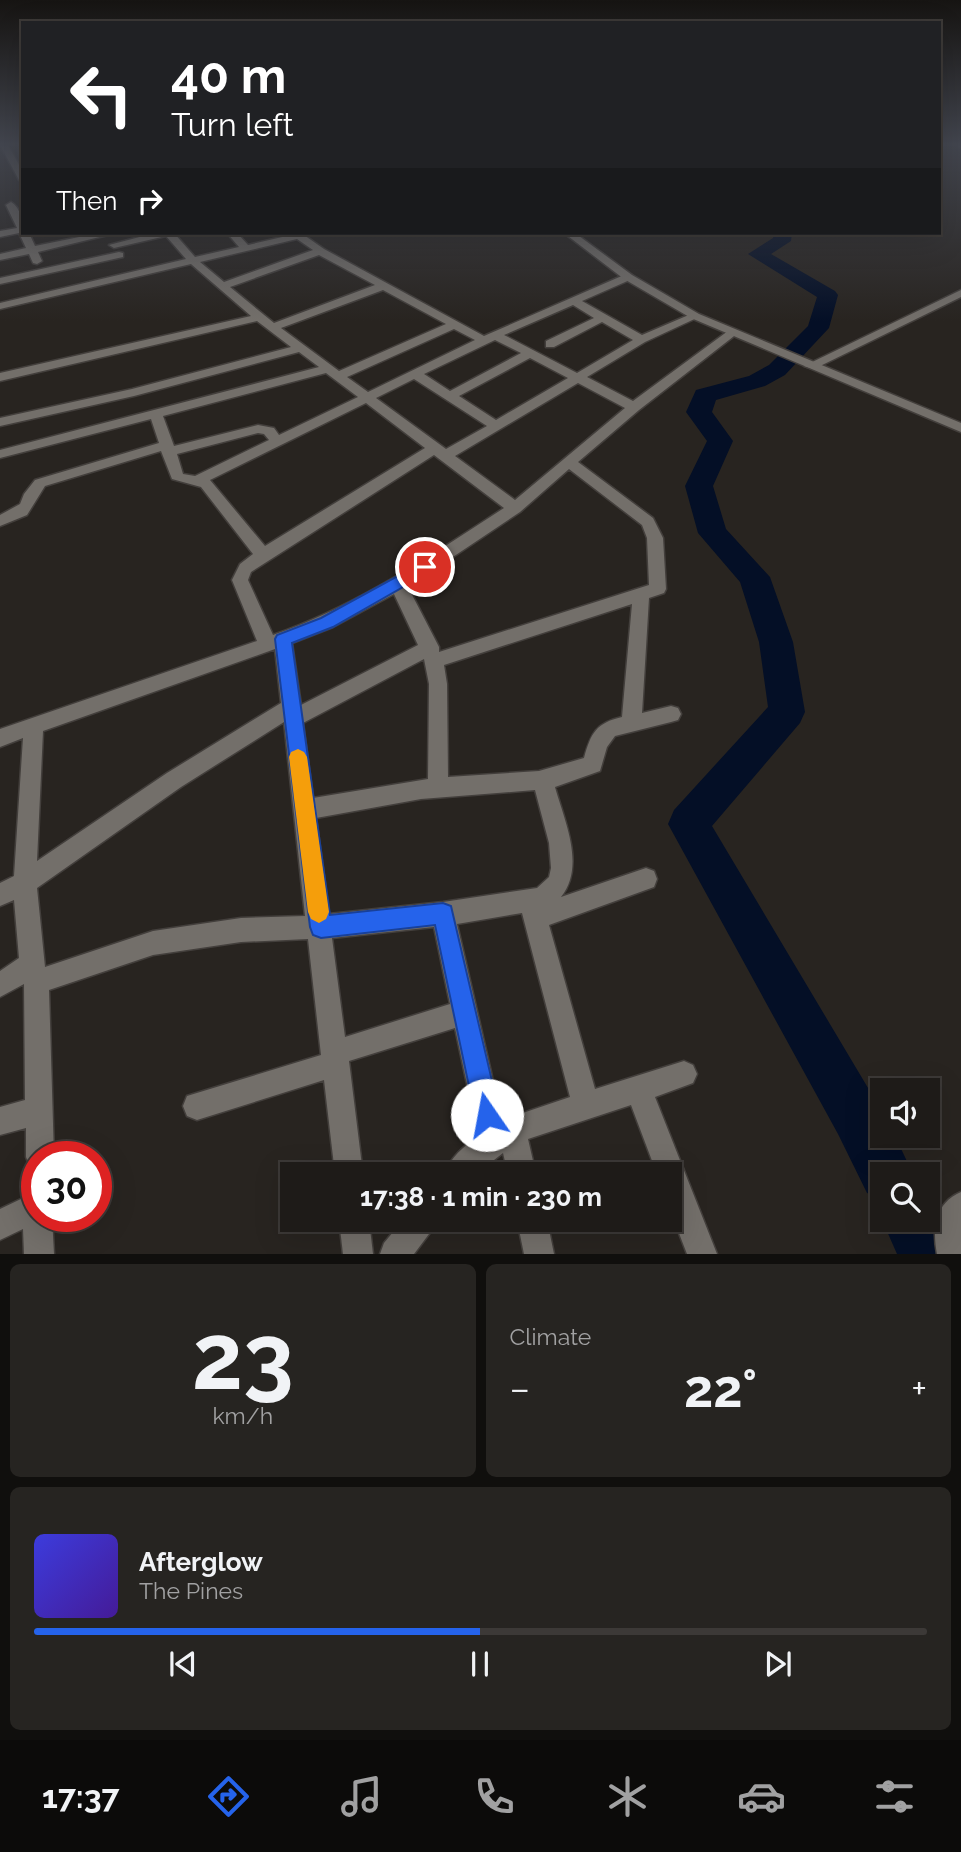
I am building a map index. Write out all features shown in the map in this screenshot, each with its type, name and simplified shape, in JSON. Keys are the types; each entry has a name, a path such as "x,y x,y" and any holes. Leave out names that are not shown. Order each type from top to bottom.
{"street":[{"path":"0,207 17,204"},
{"path":"11,205 21,227"},
{"path":"0,234 21,231"},
{"path":"25,235 52,295"},
{"path":"0,257 102,235"},
{"path":"107,235 131,276"},
{"path":"0,281 42,272 162,235"},
{"path":"170,235 193,261 259,317 275,326 332,373 515,508"},
{"path":"234,235 246,249"},
{"path":"0,306 246,249 294,235"},
{"path":"298,235 320,251 454,324 530,353 635,407"},
{"path":"572,235 628,277 695,316 961,428"},
{"path":"222,286 320,251"},
{"path":"156,415 177,476 187,481 199,480 489,338 628,277"},
{"path":"275,326 386,285"},
{"path":"804,363 961,293"},
{"path":"573,301 641,340"},
{"path":"348,1162 293,713 275,641 240,580 241,573 246,566 263,555 440,452 495,425 641,340 695,316"},
{"path":"0,377 259,317"},
{"path":"550,344 602,317"},
{"path":"0,454 332,373 454,324"},
{"path":"0,738 327,622 398,584 515,508 635,407 732,333"},
{"path":"0,422 134,392 302,348"},
{"path":"449,396 530,353"},
{"path":"415,374 495,425"},
{"path":"0,521 19,515 27,509 32,488 40,483 167,449 258,429 269,431 276,441"},
{"path":"0,895 26,882 174,780 293,713 432,654 641,596 657,589 659,583 653,530 639,515 569,462"},
{"path":"199,480 219,498 263,555"},
{"path":"398,584 432,654 438,684 438,788"},
{"path":"631,724 641,596"},
{"path":"304,810 438,788 543,779 584,769 593,764 603,734 609,729 671,714"},
{"path":"34,725 26,882 34,973 40,1141"},
{"path":"533,910 541,899 554,889 561,877 561,857 543,779"},
{"path":"0,985 34,973 153,943 241,930 321,927 443,914 533,910 646,879"},
{"path":"533,910 586,1106"},
{"path":"443,914 465,1012 503,1136 516,1162"},
{"path":"197,1106 465,1012"},
{"path":"468,1162 503,1136 684,1074"},
{"path":"638,1089 702,1254"},
{"path":"0,1121 40,1110"},
{"path":"951,1254 946,1230 956,1210 961,1207"},
{"path":"0,1225 21,1214"},
{"path":"38,1232 39,1254"},
{"path":"355,1232 358,1254"},
{"path":"395,1254 412,1232"},
{"path":"534,1232 539,1254"}],"waterway":[{"path":"783,235 782,241 757,254 828,295 818,328 777,370 757,381 705,395 699,412 720,441 699,486 713,533 754,577 776,642 787,712 688,824 880,1162"},
{"path":"916,1232 927,1254"}],"slow traffic":[{"path":"298,757 319,912"}],"route":[{"path":"425,567 403,582 327,622 283,639 321,927 443,914 487,1115"}]}
